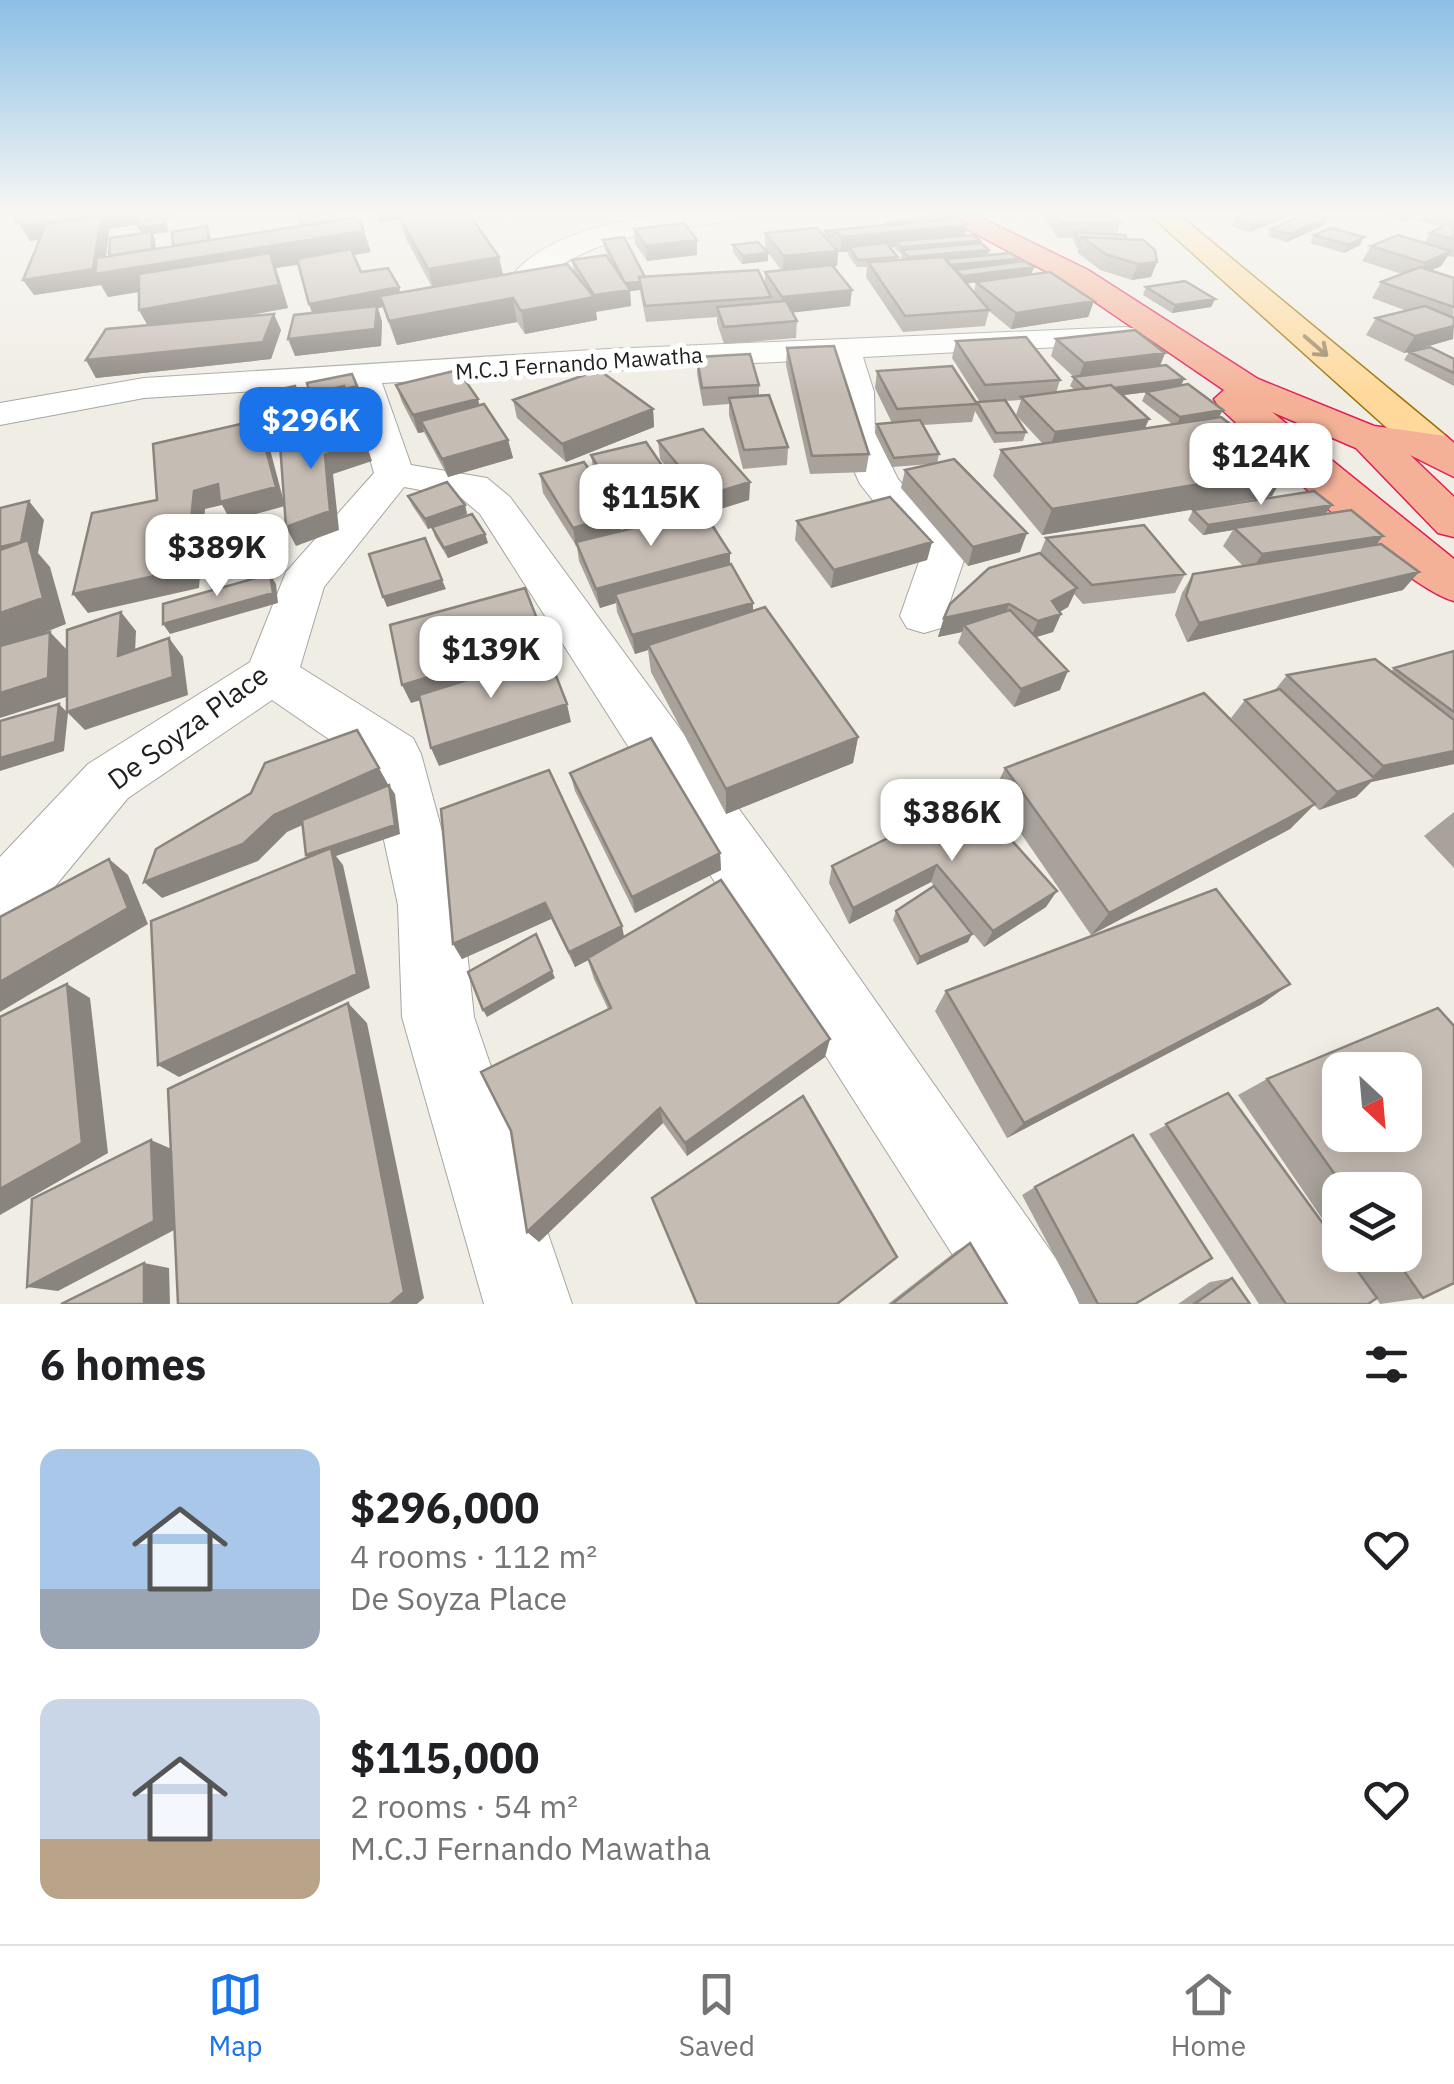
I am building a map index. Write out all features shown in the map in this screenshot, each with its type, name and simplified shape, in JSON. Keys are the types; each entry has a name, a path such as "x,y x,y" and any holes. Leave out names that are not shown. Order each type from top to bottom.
{"highway":[{"path":"1075,275 1245,387 1370,440 1454,523"},
{"path":"1160,333 1368,517 1454,584"},
{"path":"1243,406 1443,455"}],"main road":[{"path":"1192,275 1370,440"},
{"path":"1233,275 1443,455"}],"street":[{"path":"522,280 527,275"},
{"name":"M.C.J Fernando Mawatha","path":"0,414 144,388 1160,333"},
{"path":"844,348 857,392 856,433 880,484 943,558 924,616"},
{"path":"363,377 394,474 473,487 495,506 765,898 1035,1304"},
{"name":"De Soyza Place","path":"0,903 108,781 272,674 302,583 394,474"},
{"path":"272,674 393,754 430,905 438,1017 528,1304"}],"building":[{"path":"25,275 56,275 23,280"},
{"path":"139,275 276,275 279,285 139,310"},
{"path":"301,275 392,275 399,287 309,304"},
{"path":"504,275 576,275 594,297 521,311 513,298 389,321 380,296"},
{"path":"581,275 620,275 630,290 594,295"},
{"path":"621,275 645,277 639,277 640,282 625,283"},
{"path":"760,275 771,297 645,306 639,277"},
{"path":"767,275 840,275 852,290 782,297"},
{"path":"877,275 959,275 989,310 905,316"},
{"path":"1054,275 1094,301 1016,313 976,282"},
{"path":"1400,275 1454,278 1454,307 1381,282"},
{"path":"1185,281 1215,299 1175,305 1146,287"},
{"path":"786,301 797,321 724,327 717,307"},
{"path":"377,306 375,329 288,339 294,315"},
{"path":"1425,306 1454,318 1454,326 1415,336 1376,318"},
{"path":"274,314 263,342 86,360 106,329"},
{"path":"1135,330 1165,353 1084,363 1056,339"},
{"path":"1026,337 1060,380 985,385 956,341"},
{"path":"834,346 869,454 812,456 787,348"},
{"path":"1430,347 1454,359 1454,373 1409,352"},
{"path":"750,354 759,385 702,388 697,357"},
{"path":"1166,365 1184,379 1086,389 1073,377"},
{"path":"952,366 977,404 897,409 877,371"},
{"path":"458,370 478,399 413,415 396,385"},
{"path":"599,370 653,409 562,444 513,400"},
{"path":"352,374 357,386 310,394 307,383"},
{"path":"1188,384 1223,410 1180,417 1146,392"},
{"path":"1111,385 1149,419 1055,432 1021,397"},
{"path":"295,386 298,397 267,404 268,408 264,393"},
{"path":"344,386 358,419 278,440 267,404"},
{"path":"769,395 788,447 744,450 729,398"},
{"path":"1005,400 1026,432 996,433 977,402"},
{"path":"484,404 508,440 442,459 421,421"},
{"path":"1221,417 1288,469 1052,509 1001,450"},
{"path":"258,420 276,487 220,502 218,484 194,491 186,569 73,594 92,513 157,500 153,444"},
{"path":"920,420 939,454 894,458 877,424"},
{"path":"359,425 365,442 325,455 330,511 286,527 280,444"},
{"path":"703,429 750,482 704,496 658,441"},
{"path":"646,442 678,489 620,504 591,455"},
{"path":"954,459 1027,533 973,547 905,470"},
{"path":"584,462 619,514 573,528 540,474"},
{"path":"447,482 465,505 425,519 408,496"},
{"path":"1314,491 1332,505 1208,525 1193,510"},
{"path":"890,497 932,542 834,570 797,521"},
{"path":"29,501 21,542 0,547 0,508"},
{"path":"1351,510 1383,536 1262,554 1234,528"},
{"path":"703,511 730,553 596,589 576,542"},
{"path":"472,514 485,534 444,548 432,527"},
{"path":"1144,525 1185,574 1092,585 1046,538"},
{"path":"425,538 442,580 383,597 369,554"},
{"path":"28,540 43,598 0,613 0,550"},
{"path":"1381,544 1419,572 1199,623 1186,596 1193,574"},
{"path":"1040,553 1077,588 1052,601 1061,614 1038,621 1009,604 944,618 950,604 989,568"},
{"path":"731,564 753,603 632,635 615,594"},
{"path":"270,574 273,593 163,624 163,604"},
{"path":"525,588 546,642 402,685 390,625"},
{"path":"765,607 858,737 726,789 648,645"},
{"path":"1010,610 1068,671 1021,689 964,625"},
{"path":"121,612 118,656 169,638 173,677 67,712 67,630"},
{"path":"50,632 48,678 0,693 0,646"},
{"path":"1454,651 1454,712 1394,668"},
{"path":"548,655 567,704 431,748 419,695"},
{"path":"1375,659 1454,720 1454,751 1383,766 1287,675"},
{"path":"1280,689 1375,779 1337,792 1245,700"},
{"path":"1204,693 1315,804 1109,913 1005,768"},
{"path":"59,704 55,742 0,758 0,721"},
{"path":"357,730 379,768 274,815 243,844 144,882 156,849 251,793 265,763"},
{"path":"651,738 720,853 632,897 570,773"},
{"path":"549,770 622,926 569,952 545,903 453,944 441,809"},
{"path":"389,785 395,825 306,855 302,820"},
{"path":"972,796 1057,891 993,931 937,865 853,908 832,866"},
{"path":"331,848 357,974 158,1065 151,921"},
{"path":"109,859 128,908 0,982 0,917"},
{"path":"721,880 830,1039 685,1143 660,1108 527,1232 511,1131 481,1072 611,1008 588,958"},
{"path":"934,886 972,934 920,957 896,911"},
{"path":"1216,889 1290,984 1024,1123 946,991"},
{"path":"536,934 552,971 483,1010 468,972"},
{"path":"67,984 82,1143 0,1189 0,1017"},
{"path":"348,1003 404,1292 390,1304 178,1304 168,1089"},
{"path":"1438,1008 1454,1026 1454,1283 1423,1298 1405,1272 1422,1272 1422,1172 1333,1172 1267,1079 1322,1056 1322,1152 1422,1152 1422,1052 1332,1052"},
{"path":"1228,1093 1322,1222 1322,1272 1358,1272 1377,1298 1368,1304 1286,1304 1166,1124"},
{"path":"803,1096 897,1257 837,1304 697,1304 652,1198"},
{"path":"1133,1135 1212,1258 1135,1304 1098,1304 1035,1187"},
{"path":"151,1140 154,1221 27,1287 32,1199"},
{"path":"970,1243 1007,1304 892,1304"},
{"path":"144,1263 144,1304 61,1304"},
{"path":"1232,1278 1250,1304 1194,1304"}]}
